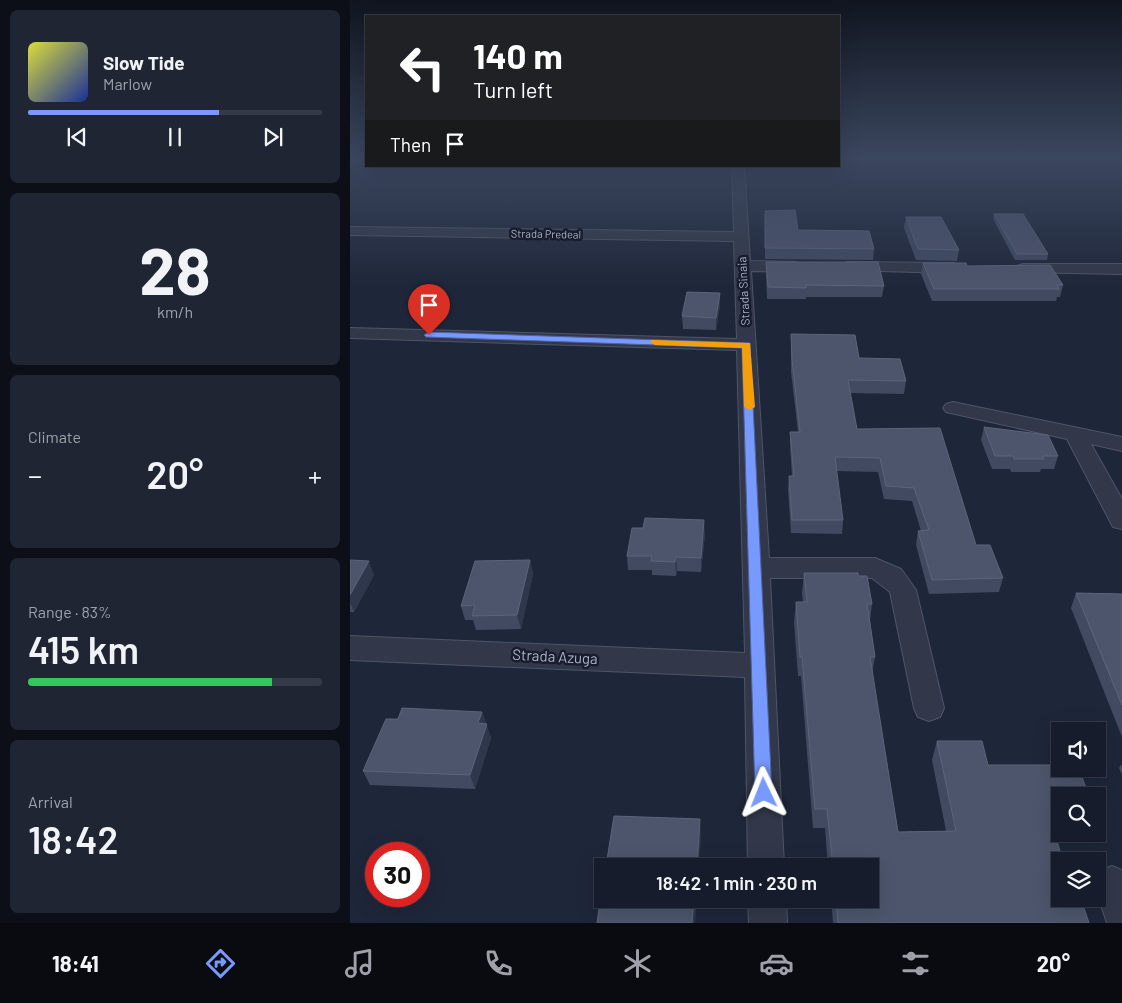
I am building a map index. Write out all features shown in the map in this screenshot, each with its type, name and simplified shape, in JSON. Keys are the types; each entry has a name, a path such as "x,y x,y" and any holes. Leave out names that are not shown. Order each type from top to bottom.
{"street":[{"name":"Strada Sinaia","path":"739,201 757,568 766,858"},
{"name":"Strada Predeal","path":"350,231 741,237"},
{"path":"742,266 812,267"},
{"path":"832,267 972,268"},
{"path":"1012,268 1122,269"},
{"path":"350,333 747,345"},
{"path":"953,408 1122,444"},
{"path":"1075,434 1122,521"},
{"path":"757,568 875,568 887,572 903,590 930,708"},
{"name":"Strada Azuga","path":"350,648 760,666"},
{"path":"767,908 768,923"}],"building":[{"path":"795,210 798,230 869,231 874,249 765,248 765,211"},
{"path":"994,214 1023,214 1048,254 1017,254"},
{"path":"906,217 941,217 959,250 918,249"},
{"path":"766,262 878,262 884,286 806,285 806,288 768,287"},
{"path":"923,263 966,263 967,266 1050,265 1063,285 1057,285 1059,289 934,289"},
{"path":"687,292 720,293 716,318 682,316"},
{"path":"791,334 855,335 859,358 900,359 906,381 848,380 857,429 940,428 976,545 990,545 1003,578 932,580 918,531 929,530 914,488 886,486 880,458 835,457 843,520 792,520 789,476 794,476 790,432 800,432"},
{"path":"984,427 1048,435 1058,456 1042,456 1044,459 1014,459 1014,456 995,456"},
{"path":"645,518 704,520 701,558 676,557 675,562 651,561 652,556 627,556 632,528 643,528"},
{"path":"350,560 369,561 350,595"},
{"path":"530,560 517,615 472,616 475,605 461,606 475,561"},
{"path":"804,573 858,573 858,576 867,576 872,604 867,604 875,657 870,657 898,832 956,831 937,741 982,741 988,765 1051,765 1051,777 1082,777 1086,787 1051,787 1051,842 1057,842 1060,852 1051,852 1051,907 1084,907 1089,923 838,923 837,908 879,908 879,858 832,858 827,809 815,809 796,602 807,602"},
{"path":"1076,593 1122,594 1122,705"},
{"path":"402,708 482,712 478,723 487,724 470,775 363,771 386,719 398,719"},
{"path":"614,816 700,819 698,858 607,858"},
{"path":"599,908 693,908 692,923 597,923"}],"slow traffic":[{"path":"655,342 747,345 750,407"}],"route":[{"path":"429,335 747,345 757,568 764,793"}]}
